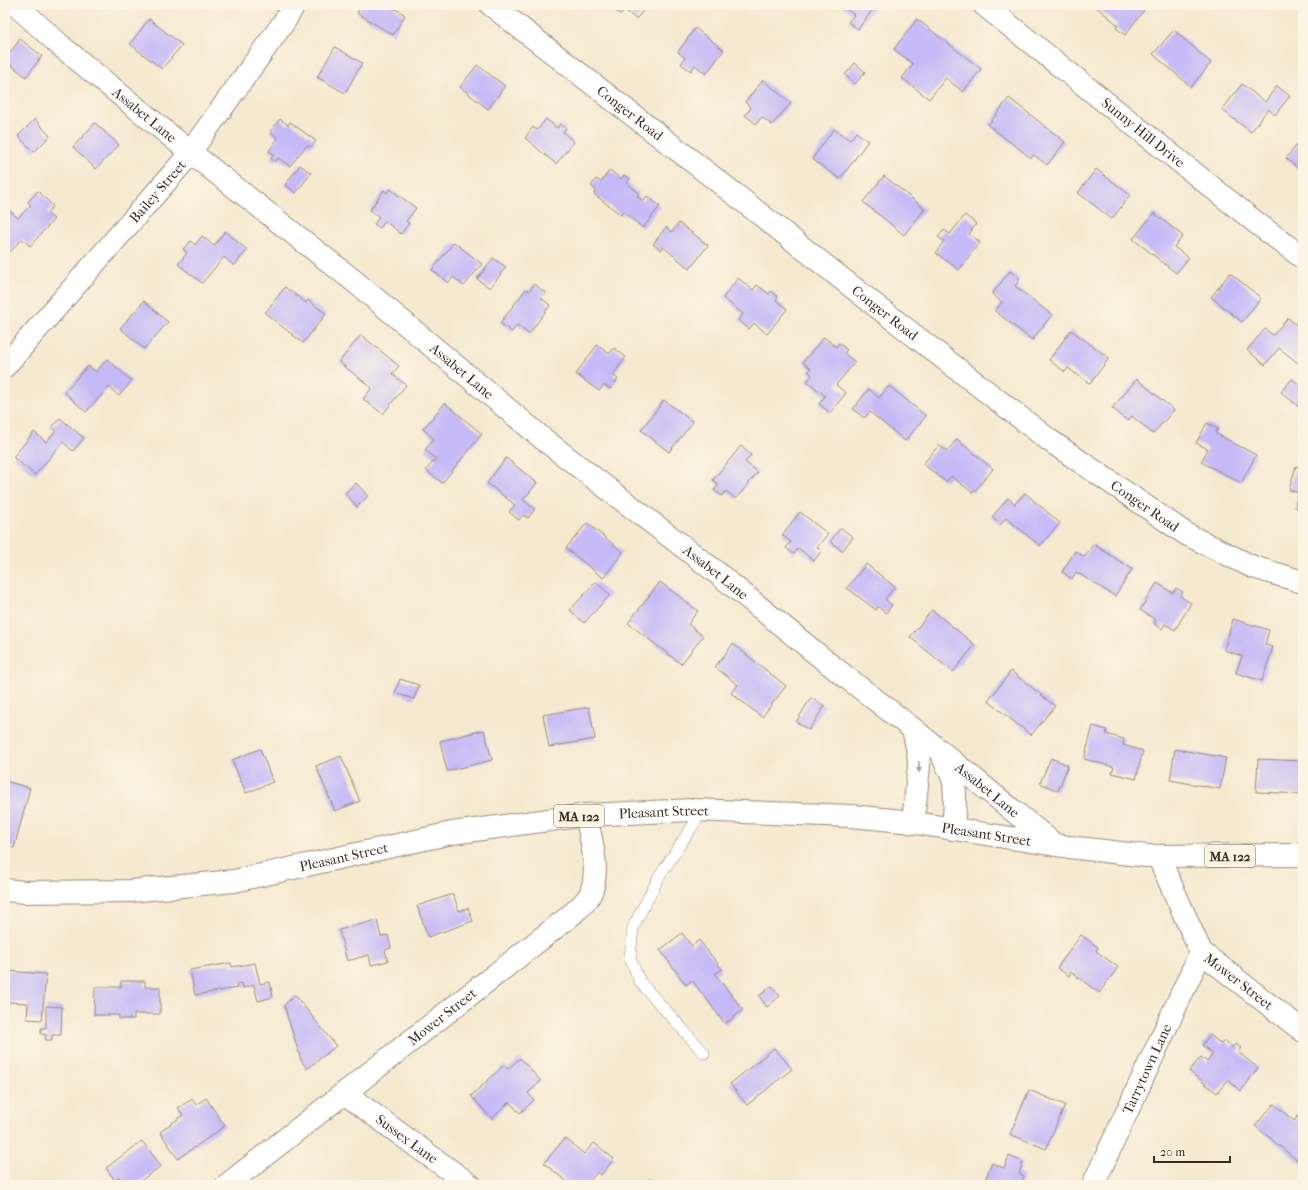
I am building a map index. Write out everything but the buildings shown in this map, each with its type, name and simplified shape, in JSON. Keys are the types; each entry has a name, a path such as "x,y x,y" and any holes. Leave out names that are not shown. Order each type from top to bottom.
{"street":[{"name":"Assabet Lane","path":"16,5 61,46 190,152 354,281 547,442 716,572 938,749 1055,845"},
{"name":"Bailey Street","path":"5,366 183,162 280,28 294,5"},
{"name":"Conger Road","path":"491,5 1049,440 1186,534 1253,567 1303,582"},
{"name":"Sunny Hill Drive","path":"984,5 1254,221 1303,258"},
{"path":"913,729 919,765 913,823"},
{"name":"Assabet Lane","path":"938,749 953,779 953,829"},
{"name":"Pleasant Street","path":"5,890 25,892 130,891 234,881 452,833 586,816 632,812 703,810 850,816 913,823 1055,845 1148,856 1303,855"},
{"name":"Mower Street","path":"227,1185 584,903 592,891 595,876 595,867 586,816"},
{"name":"Mower Street","path":"1158,856 1201,952 1303,1031"},
{"name":"Tarrytown Lane","path":"1093,1185 1201,952"},
{"name":"Sussex Lane","path":"344,1093 470,1185"}],"lane":[{"path":"703,810 659,877 632,926 630,958 640,982 704,1053"}]}
